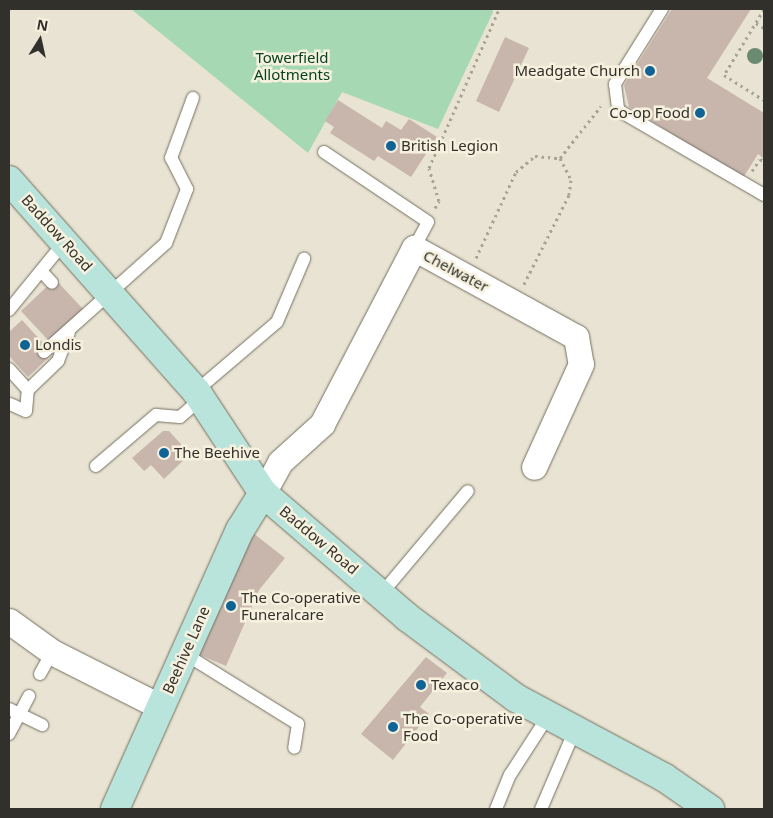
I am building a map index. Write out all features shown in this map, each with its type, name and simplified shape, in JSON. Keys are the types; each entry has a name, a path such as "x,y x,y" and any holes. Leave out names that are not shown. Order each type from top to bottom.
{"main road":[{"name":"Baddow Road","path":"9,180 65,241 199,395 263,493 382,594 516,698 574,732 665,778 710,809"},
{"name":"Beehive Lane","path":"115,809 249,511 263,493"}],"street":[{"name":"Chelwater","path":"263,493 280,462 322,424 414,248 576,337 581,364 534,467"},
{"path":"9,621 52,652 161,707"}],"lane":[{"path":"662,9 615,84 618,110 764,195"},
{"path":"44,352 54,339 110,293 166,243 187,188 171,158 193,98"},
{"path":"324,152 428,222 414,248"},
{"path":"9,310 22,302 30,284 65,241"},
{"path":"96,466 156,415 180,417 199,395 277,322 304,259"},
{"path":"41,270 52,283"},
{"path":"30,284 38,295"},
{"path":"28,390 58,361 67,328"},
{"path":"10,404 26,411 28,390 16,372"},
{"path":"382,594 468,491"},
{"path":"40,674 52,652"},
{"path":"184,654 298,724 294,748"},
{"path":"9,734 14,712 29,696"},
{"path":"14,712 42,725"},
{"path":"496,809 510,775 548,716"},
{"path":"541,809 574,732"}],"path":[{"path":"428,222 439,201 429,168 499,9"},
{"path":"764,9 724,75 764,100"},
{"path":"756,22 764,28"},
{"path":"560,158 594,110 616,96"},
{"path":"468,277 516,172 535,156 560,158"},
{"path":"515,303 570,195 569,173 560,158"}],"green space":[{"name":"Towerfield Allotments","path":"131,9 492,9 493,12 438,129 342,92 308,153"}],"building":[{"path":"672,9 751,9 707,78 764,113 764,159 758,154 743,178 629,107 624,85"},
{"path":"505,37 529,48 499,112 476,101"},
{"name":"British Legion","path":"338,100 382,128 386,121 401,130 409,119 437,137 411,177 378,156 374,161 330,133 334,127 325,121"},
{"path":"55,279 83,309 48,340 21,311"},
{"name":"Londis","path":"22,320 43,343 39,347 48,358 28,377 9,356 9,332"},
{"name":"The Beehive","path":"163,431 169,431 190,454 164,479 151,465 144,471 132,458"},
{"name":"The Co-operative Funeralcare","path":"253,533 285,558 259,590 226,666 191,651"},
{"path":"426,657 447,673 420,707 429,714 393,760 361,734"}],"place":[{"name":"Meadgate Church","path":"650,71"},
{"name":"Co-op Food","path":"700,113"},
{"name":"British Legion","path":"391,146"},
{"name":"Londis","path":"25,345"},
{"name":"The Beehive","path":"164,453"},
{"name":"The Co-operative Funeralcare","path":"231,606"},
{"name":"Texaco","path":"421,685"},
{"name":"The Co-operative Food","path":"393,727"}]}
